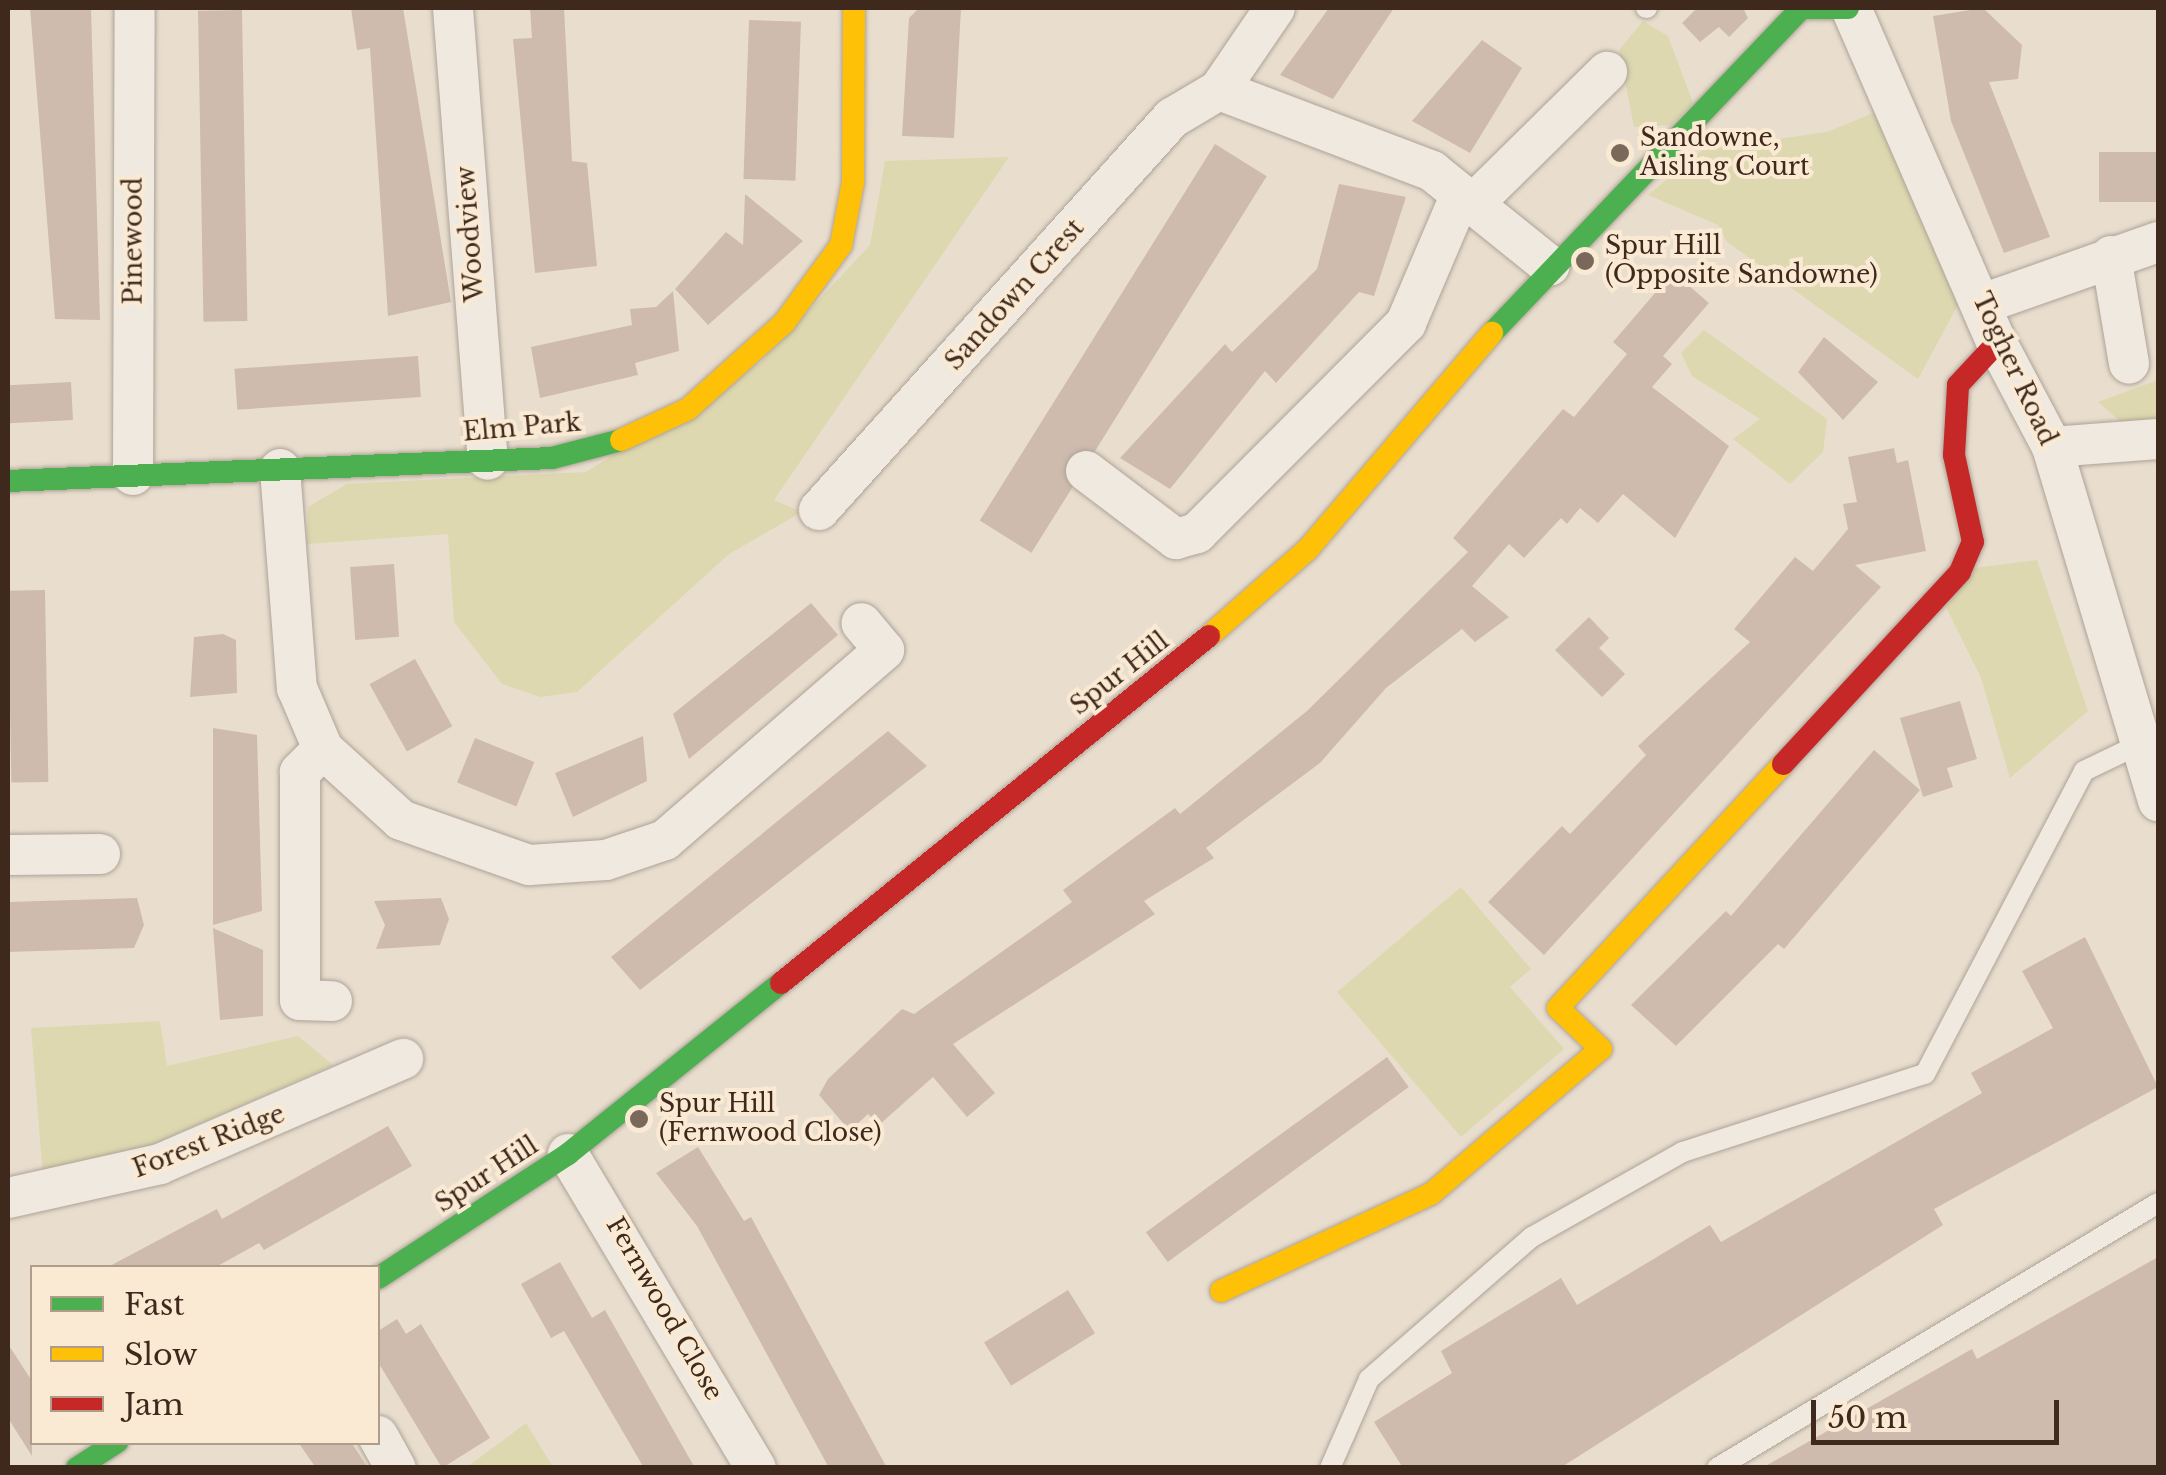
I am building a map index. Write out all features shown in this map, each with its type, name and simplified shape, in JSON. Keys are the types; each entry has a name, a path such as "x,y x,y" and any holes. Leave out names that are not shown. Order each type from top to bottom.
{"street":[{"name":"Pinewood","path":"133,476 135,8"},
{"name":"Woodview","path":"453,8 488,460"},
{"name":"Elm Park","path":"8,481 488,460 608,446 688,409 820,283 841,244 853,182 854,8"},
{"name":"Sandown Crest","path":"818,510 1172,118 1219,90 1275,8"},
{"name":"Togher Road","path":"1801,8 1826,15 1850,8 1997,343 2052,447 2136,746 2158,801"},
{"name":"Spur Hill","path":"380,1277 568,1154 1170,671 1308,549 1550,266 1801,8"},
{"path":"1086,471 1176,539 1197,533 1406,323 1467,198 1607,72"},
{"path":"1219,90 1432,171 1550,266"},
{"path":"1982,304 2158,242"},
{"path":"2111,256 2129,364"},
{"path":"1221,1291 1431,1194 1602,1050 1558,1008 1960,572 1973,542 1954,456 1958,385 1997,343"},
{"path":"2052,447 2158,438"},
{"path":"280,469 296,688 323,749 401,820 464,848 529,865 606,860 665,840 884,650 861,622"},
{"path":"323,749 300,772 300,1000 332,1001"},
{"path":"8,855 100,854"},
{"name":"Forest Ridge","path":"8,1198 160,1164 403,1059"},
{"name":"Fernwood Close","path":"568,1154 756,1468"},
{"path":"380,1440 396,1468"},
{"path":"78,1468 112,1445"}],"lane":[{"path":"1330,1468 1368,1378 1532,1237 1683,1152 1925,1074 2084,771 2136,746"},
{"path":"1717,1468 2158,1203"}],"shaded area":[{"path":"1643,21 1668,36 1693,103 1671,125 1634,127 1619,50"},
{"path":"1895,104 1960,301 1918,379 1727,242 1718,225 1648,195 1702,150 1827,132"},
{"path":"1009,157 774,500 802,512 729,554 577,692 540,697 502,684 454,622 448,534 307,544 308,507 347,484 586,472 761,362 870,245 885,161"},
{"path":"1704,330 1827,419 1823,452 1790,484 1733,439 1760,419 1692,376 1681,353"},
{"path":"2158,380 2158,419 2130,430 2098,402"},
{"path":"2037,560 2088,711 2010,778 1981,678 1946,607 1974,568"},
{"path":"1461,887 1531,969 1510,987 1564,1049 1461,1137 1337,992"},
{"path":"160,1021 167,1066 298,1036 333,1065 136,1152 43,1176 31,1028"},
{"path":"526,1423 553,1467 467,1467"}],"building":[{"path":"30,8 91,8 100,320 55,319"},
{"path":"351,8 403,8 451,302 388,316 370,48 357,50"},
{"path":"530,8 564,8 572,161 587,163 597,266 535,273 513,39 532,38"},
{"path":"919,8 961,8 954,138 902,136 909,18"},
{"path":"1329,8 1394,8 1333,99 1280,75"},
{"path":"1697,8 1743,8 1748,18 1729,37 1719,27 1700,42 1682,23"},
{"path":"1983,8 2022,45 2018,79 1989,82 2050,237 2004,253 1951,121 1933,16"},
{"path":"242,10 247,321 203,322 198,11"},
{"path":"749,20 801,22 795,181 743,179"},
{"path":"1482,40 1522,68 1470,153 1412,121"},
{"path":"1215,144 1267,176 1031,553 980,521"},
{"path":"2099,152 2158,152 2158,202 2099,202"},
{"path":"1339,184 1406,197 1374,296 1359,292 1276,383 1265,371 1170,489 1120,458 1225,344 1232,352 1317,269"},
{"path":"745,194 803,241 708,325 675,289 726,232 743,245"},
{"path":"1673,272 1709,303 1663,356 1672,364 1652,387 1729,446 1675,538 1623,494 1598,523 1580,508 1567,524 1561,518 1524,558 1509,544 1472,586 1509,617 1475,642 1462,629 1386,688 1320,763 1206,848 1214,858 1144,901 1155,914 953,1044 995,1093 967,1117 933,1077 879,1125 868,1114 850,1131 819,1095 828,1079 902,1009 914,1014 1072,902 1063,890 1175,808 1180,814 1307,711 1468,552 1453,538 1563,409 1574,417 1627,354 1613,342"},
{"path":"673,291 679,351 635,363 638,375 540,398 531,347 632,325 630,309 656,307"},
{"path":"1824,337 1878,382 1843,420 1798,372"},
{"path":"418,356 421,397 237,410 234,369"},
{"path":"71,382 73,420 10,423 8,385"},
{"path":"1894,448 1897,463 1908,460 1926,551 1855,565 1881,587 1544,955 1488,902 1562,826 1570,834 1646,755 1638,746 1750,642 1734,629 1795,557 1813,571 1848,529 1843,504 1857,502 1848,457"},
{"path":"394,564 399,637 355,640 350,567"},
{"path":"45,590 48,782 11,783 8,591"},
{"path":"811,603 838,635 689,759 673,714"},
{"path":"1589,617 1609,638 1599,648 1625,674 1602,697 1555,650"},
{"path":"223,634 236,640 237,693 190,697 194,637"},
{"path":"415,659 452,726 407,752 370,684"},
{"path":"1960,701 1977,759 1947,768 1953,787 1923,797 1900,718"},
{"path":"213,728 257,735 262,911 213,925"},
{"path":"888,731 927,766 640,990 611,957"},
{"path":"643,736 647,781 573,817 555,773"},
{"path":"475,738 534,762 516,806 457,783"},
{"path":"1874,750 1920,790 1784,949 1778,944 1676,1046 1631,1005 1726,911 1731,916"},
{"path":"137,898 144,925 134,948 8,952 8,902"},
{"path":"441,898 449,919 440,945 376,949 385,925 374,901"},
{"path":"213,928 263,950 263,1016 220,1020"},
{"path":"2085,937 2158,1087 1934,1209 1943,1225 1560,1468 1403,1468 1374,1422 1452,1373 1441,1351 1561,1278 1577,1305 1710,1225 1721,1242 1982,1093 1971,1073 2053,1028 2022,971"},
{"path":"1387,1057 1409,1087 1168,1262 1146,1232"},
{"path":"388,1126 412,1166 264,1250 259,1243 219,1265 112,1265 217,1209 222,1219"},
{"path":"698,1147 744,1221 751,1217 887,1468 829,1468 697,1226 656,1173"},
{"path":"2158,1257 2158,1468 1762,1468 1972,1349 1977,1359"},
{"path":"560,1262 592,1318 605,1310 695,1468 644,1468 564,1331 551,1338 521,1284"},
{"path":"1068,1290 1095,1333 1011,1386 984,1342"},
{"path":"397,1319 406,1334 421,1324 490,1438 442,1468 380,1365 380,1330"},
{"path":"8,1344 30,1378 32,1456 8,1418"},
{"path":"300,1445 353,1445 368,1468 316,1468"}],"traffic: fast":[{"path":"1492,333 1801,8 1848,8"},
{"path":"8,481 552,458 621,440"},
{"path":"380,1277 568,1154 781,983"},
{"path":"77,1468 112,1445"}],"traffic: slow":[{"path":"621,440 688,409 784,323 841,245 853,182 854,8"},
{"path":"1209,636 1308,549 1492,333"},
{"path":"1221,1291 1431,1194 1601,1049 1558,1008 1783,764"}],"traffic: jam":[{"path":"1783,764 1960,572 1973,542 1954,455 1958,385 1997,343"},
{"path":"781,983 1209,636"}],"place":[{"name":"Sandowne, Aisling Court","path":"1620,153"},
{"name":"Spur Hill (Opposite Sandowne)","path":"1585,261"},
{"name":"Spur Hill (Fernwood Close)","path":"639,1119"}]}
